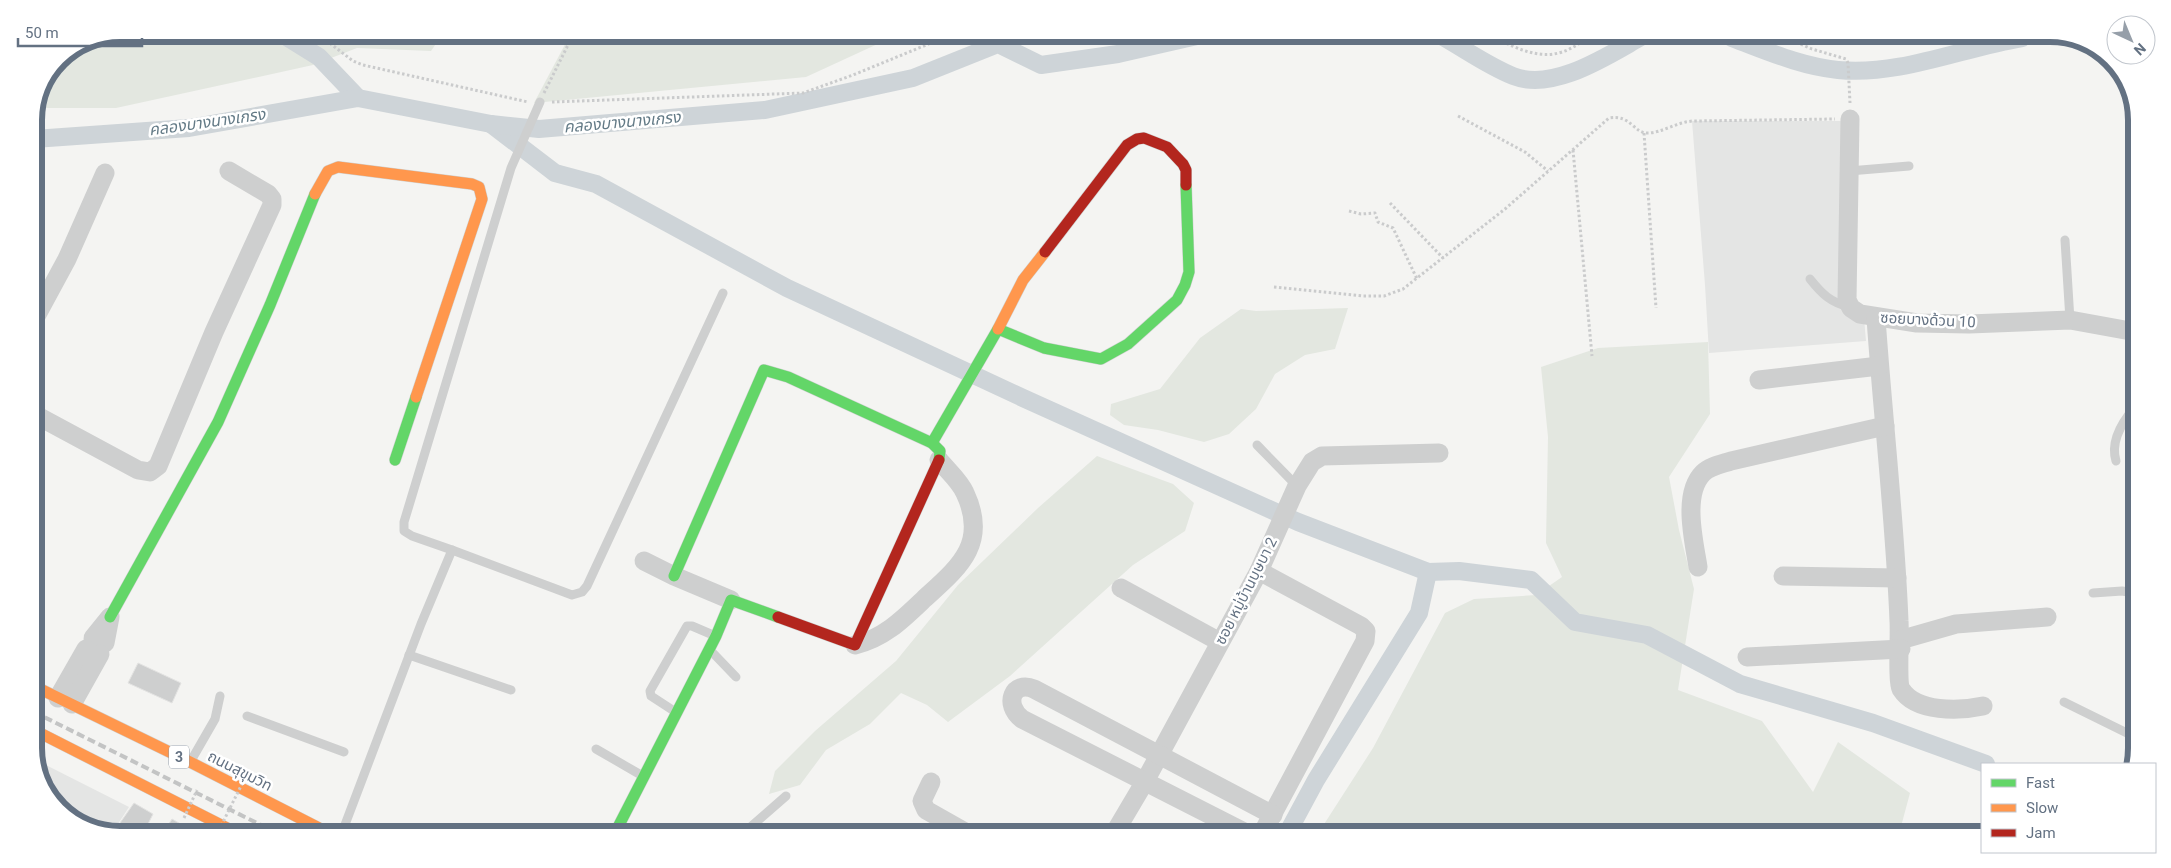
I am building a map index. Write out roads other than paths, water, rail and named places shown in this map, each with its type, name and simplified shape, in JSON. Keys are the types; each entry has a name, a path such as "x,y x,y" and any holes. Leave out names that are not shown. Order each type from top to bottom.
{"main road":[{"path":"619,826 708,648 716,636 731,600 855,645 967,382 998,329 1023,280 1127,145 1136,140 1146,139 1160,143 1184,162 1189,272 1177,300 1157,319 1128,344 1101,359 1044,348 998,329"},
{"path":"110,617 218,422 270,305 319,185 328,171 338,167 472,184 479,187 482,199 395,460"},
{"path":"674,576 764,370 788,377 936,452"},
{"name":"ถนนสุขุมวิท","path":"43,690 315,826"},
{"path":"43,735 212,826"}],"street":[{"path":"1850,119 1847,300 1851,308"},
{"path":"42,419 138,470 150,472 158,466 214,332 272,205 272,199 268,194 229,171"},
{"path":"42,304 67,258 104,173"},
{"name":"ซอยบางด้วน 10","path":"1851,308 1860,314 1876,318 1917,323 1969,324 2070,320 2128,331"},
{"path":"1876,318 1897,578 1900,687 1906,695 1914,700 1931,706 1963,710 1983,706"},
{"path":"1759,380 1879,366"},
{"path":"1698,567 1691,524 1692,500 1696,484 1703,473 1715,466 1731,461 1885,426"},
{"path":"855,645 872,641 898,624 959,566 971,546 973,521 965,492 936,452"},
{"name":"ซอย หมู่บ้านบุษบา 2","path":"1119,826 1144,783 1259,571 1293,495 1312,462 1322,456 1439,454"},
{"path":"644,561 731,600"},
{"path":"1259,571 1361,626 1366,631 1364,641 1267,826"},
{"path":"1782,576 1897,578"},
{"path":"1121,588 1220,642"},
{"path":"1748,657 1900,645 1956,624 2047,616"},
{"path":"65,701 110,617"},
{"path":"1232,826 1144,783 1022,719 1014,712 1011,704 1014,693 1020,688 1027,686 1273,815"},
{"path":"931,782 922,800 926,810 954,826"}],"lane":[{"path":"539,104 511,168 404,522 404,531 412,536 572,595 582,592 587,586 723,293"},
{"path":"1849,171 1909,166"},
{"path":"2065,240 2070,320"},
{"path":"1810,279 1823,296 1833,302 1851,308"},
{"path":"2116,461 2114,452 2118,430 2128,416"},
{"path":"1257,445 1293,495"},
{"path":"344,826 368,760 452,550"},
{"path":"2093,593 2128,592"},
{"path":"676,713 651,696 650,691 687,626 692,626 716,636"},
{"path":"708,648 736,677"},
{"path":"409,655 511,690"},
{"path":"190,762 215,719 220,696"},
{"path":"2064,702 2128,734"},
{"path":"247,716 344,752"},
{"path":"596,749 644,776"},
{"path":"359,758 368,760"},
{"path":"752,826 786,796"}],"waterway":[{"path":"295,42 319,57 358,98"},
{"name":"คลองบางนางเกรง","path":"42,138 189,128 358,98 491,124 539,129 765,110 913,78 998,44 1041,65 1118,54 1171,42"},
{"name":"คลองบางนางเกรง","path":"1451,42 1495,68 1513,76 1529,80 1562,76 1579,70 1632,42"},
{"name":"คลองบางนางเกรง","path":"1743,42 1810,65 1838,70 1861,71 1908,65 1999,42"},
{"path":"491,124 555,173 596,184 787,288 1023,398 1298,522 1428,572 1459,571 1531,580 1575,622 1647,635 1740,684 1873,723 1983,763"},
{"path":"1291,826 1316,780 1419,613 1428,572"}],"railway":[{"path":"43,716 263,826"}]}
